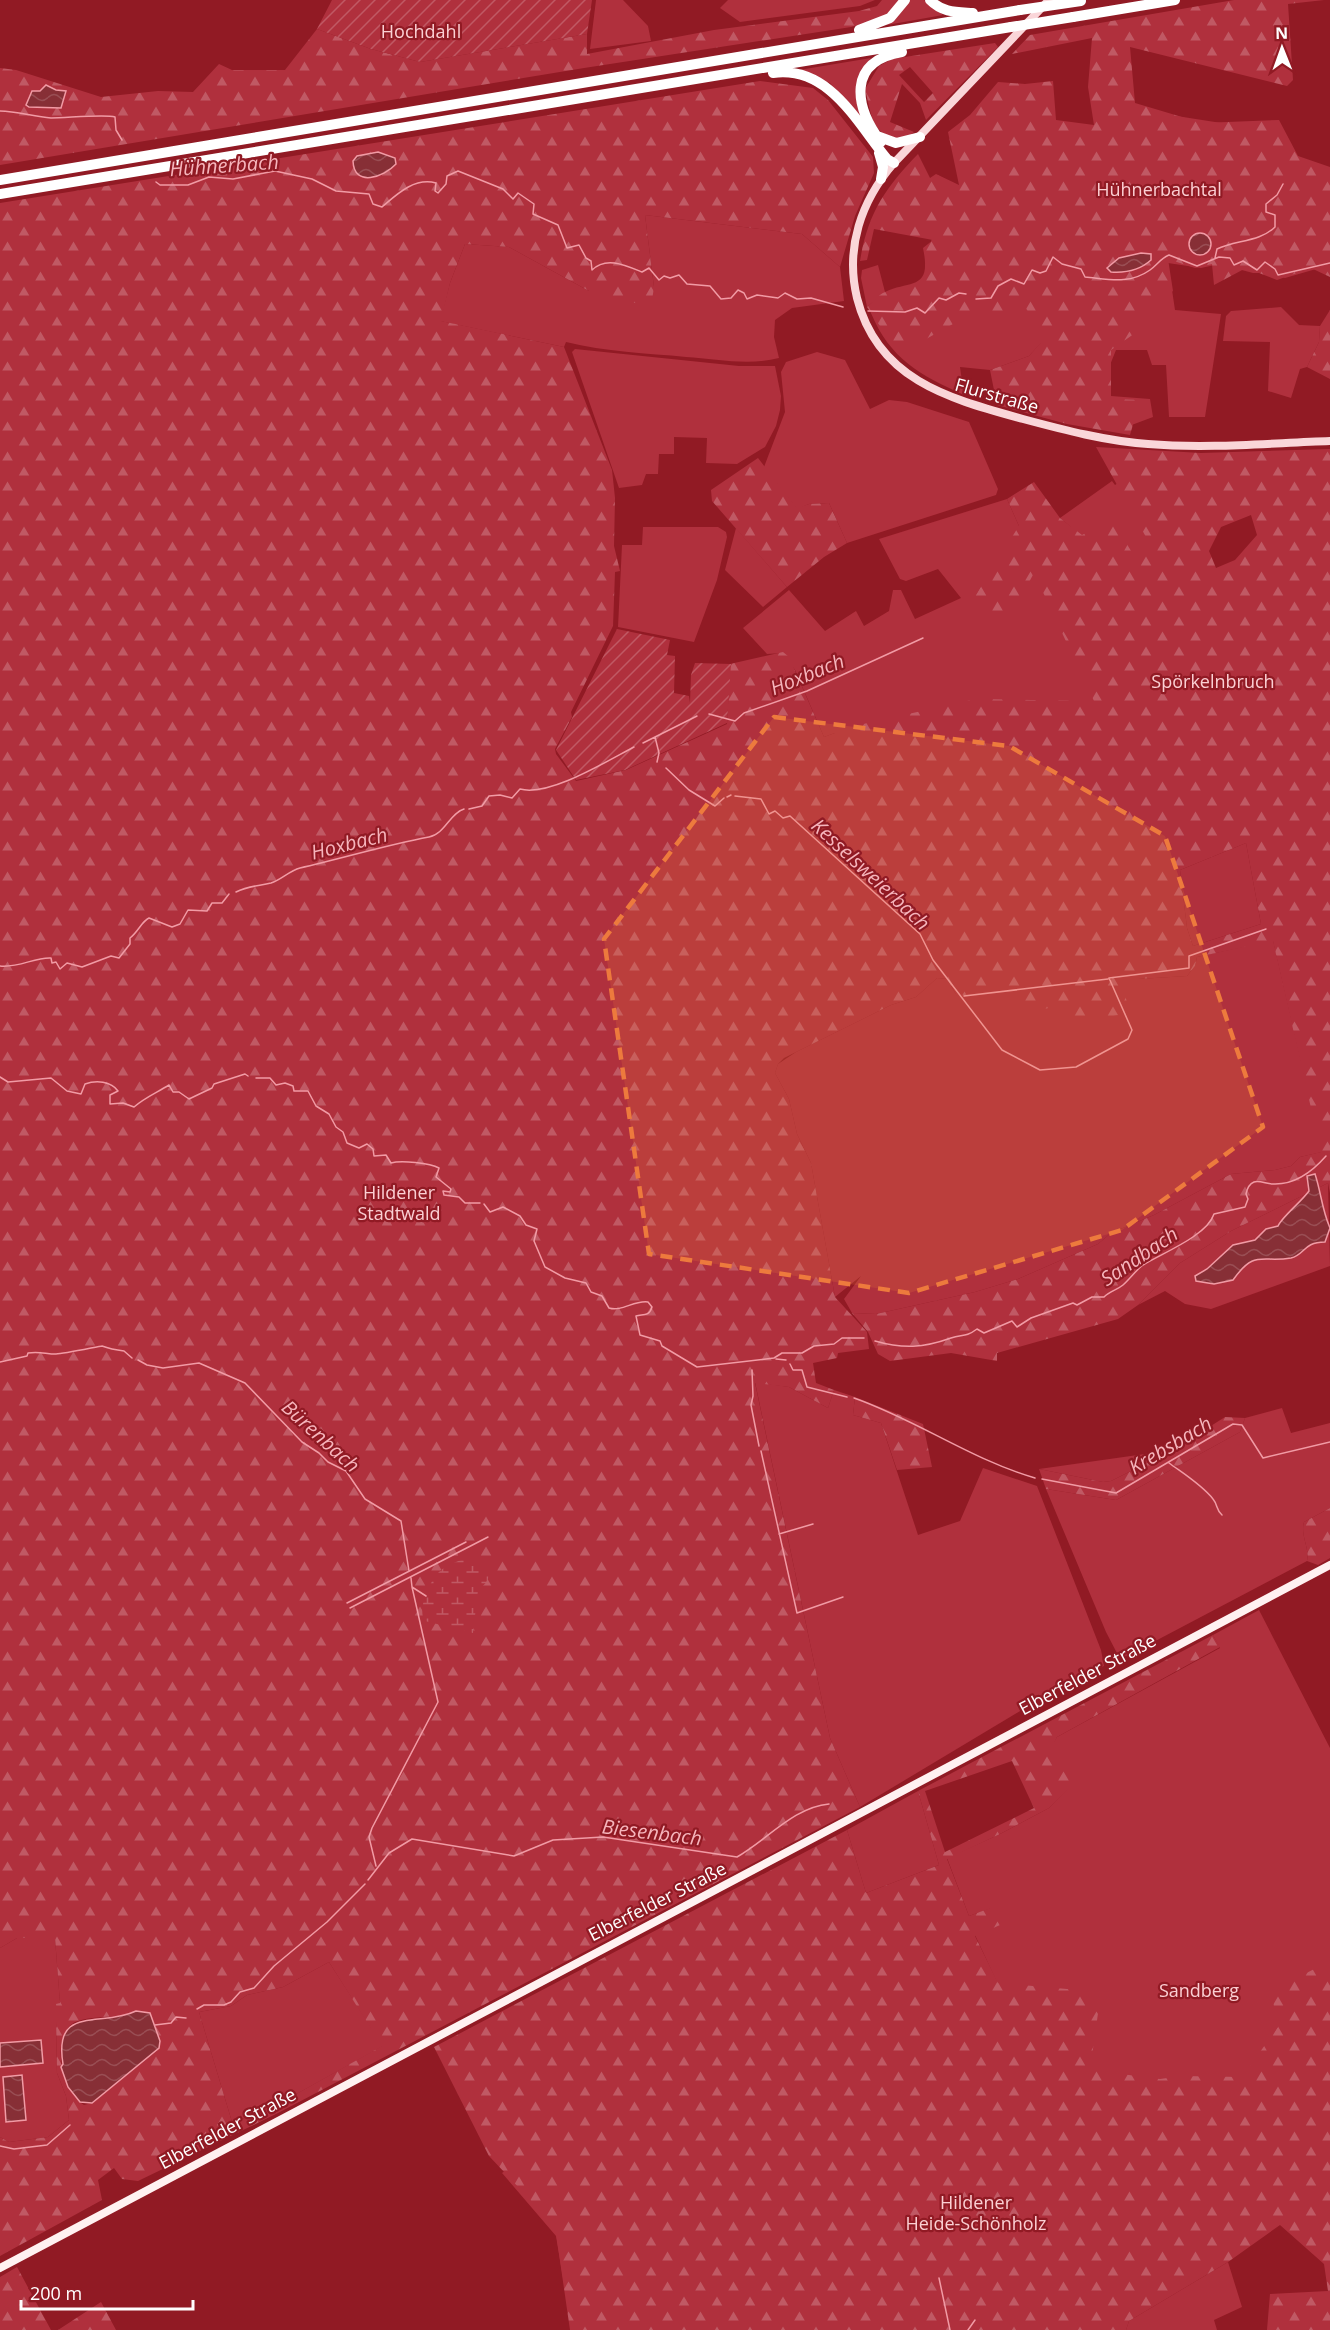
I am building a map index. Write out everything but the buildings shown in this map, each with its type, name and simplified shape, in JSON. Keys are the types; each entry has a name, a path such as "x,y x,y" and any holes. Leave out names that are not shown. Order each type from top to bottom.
{"highway":[{"path":"826,43 881,24 898,11 905,0"},
{"path":"930,0 943,10 953,13 995,14"},
{"path":"0,180 1083,0"},
{"path":"0,194 1175,0"},
{"path":"881,179 882,160 860,96 864,74 878,58 921,49 936,39"},
{"path":"734,73 761,75 788,72 812,79 835,93 895,162"},
{"path":"876,140 896,143 920,137"}],"main road":[{"name":"Flurstraße","path":"1049,0 895,162 867,201 856,232 853,250 854,286 861,313 872,334 900,369 919,382 964,403 1062,430 1164,445 1330,441"},
{"name":"Elberfelder Straße","path":"0,2268 1330,1564"}],"highlighted area":[{"path":"774,717 1009,746 1165,836 1263,1127 1122,1230 909,1293 649,1254 604,939"}],"green space":[{"name":"Hochdahl","path":"332,0 592,0 587,34 420,62 371,49 317,29"},
{"path":"596,0 623,0 648,26 651,41 590,49"},
{"path":"728,0 875,0 860,6 740,22 720,8"},
{"path":"882,0 900,0 885,16 851,27 584,68 0,165 0,68 16,70 101,97 158,91 193,92 219,64 232,70 285,70 317,29 371,49 420,62 587,34 587,54 714,30 859,11 877,6"},
{"path":"909,0 924,0 943,15 887,25"},
{"name":"Hühnerbachtal","path":"1234,0 1324,0 1288,4 1293,80 1287,86 1130,47 1135,103 1202,123 1279,120 1298,156 1330,167 1330,277 1311,268 1277,280 1246,268 1214,285 1212,264 1195,268 1168,259 1173,291 1145,310 1138,331 1111,350 1111,399 1140,400 1130,435 1067,424 997,405 990,370 1029,356 1044,339 1020,298 1013,299 1009,310 962,319 899,354 867,307 882,293 917,282 922,278 925,271 923,248 933,240 874,229 867,260 860,261 873,215 896,178 918,154 930,178 936,174 959,185 948,132 970,115 998,82 1025,84 1053,81 1056,120 1094,125 1088,87 1092,38 1012,54 1030,35"},
{"path":"995,43 998,47 926,120 920,103 902,84 890,122 914,132 905,139 885,135 879,130 872,116 865,89 879,66 892,59","holes":["910,67 933,93 924,102 899,75"]},
{"path":"871,58 860,75 857,90 858,105 864,124 830,83 799,70"},
{"name":"Hildener Stadtwald","path":"760,81 813,88 828,100 873,157 874,173 855,216 840,267 802,234 645,215 654,287 651,307 589,291 509,247 465,244 450,283 441,321 564,347 612,470 615,498 614,546 620,571 615,572 613,626 555,749 556,754 576,781 626,770 727,724 730,664 783,652 789,657 824,737 854,726 976,699 1094,701 1034,573 1001,633 972,601 1019,526 1007,499 1034,482 1060,518 1082,535 1112,520 1136,559 1151,546 1096,447 1201,453 1330,449 1330,1193 1328,1183 1231,1231 1180,1263 1138,1305 1118,1319 997,1353 997,1361 951,1353 890,1361 878,1354 868,1332 852,1313 876,1314 975,1292 1018,1279 1098,1244 1111,1233 1154,1215 1231,1174 1275,1170 1291,1166 1300,1157 1321,1152 1273,941 1197,957 1195,966 1187,976 1138,979 1124,991 1130,1014 1103,1018 1078,1030 1071,1026 1069,1013 1056,1006 1029,1013 1024,1011 1011,996 1004,993 986,992 957,996 947,979 937,978 916,997 891,1005 784,1058 778,1064 775,1073 789,1099 797,1134 811,1163 835,1297 867,1332 869,1349 838,1353 837,1358 813,1363 816,1383 834,1390 828,1408 789,1387 755,1383 830,1738 860,1807 278,2113 138,2181 122,2179 114,2168 98,2180 102,2200 0,2256 0,2137 9,2142 48,2137 69,2120 66,2096 57,2073 56,2021 50,2021 50,2012 57,2012 56,2004 60,2003 55,1938 17,1938 0,1948 0,203","holes":["1251,515 1257,535 1235,560 1216,568 1209,551 1221,527","1246,843 1261,924 1193,946 1187,928 1180,870","329,1962 382,2046 266,2111 232,2122 199,2012 231,2006 247,1995 283,1987","134,2012 159,2041 157,2051 92,2103 84,2105 70,2089 65,2078 61,2053 65,2032 77,2021 127,2016"]},
{"name":"Hühnerbachtal","path":"1132,109 1266,130 1323,267 1285,278 1272,273 1253,273 1219,264 1201,268 1168,263 1175,310 1221,314 1205,417 1169,417 1166,365 1152,365 1147,350 1116,350 1110,365 1111,396 1150,399 1153,417 1113,432 1041,343 1029,356 990,370 960,367 964,395 920,372 897,354 887,342 871,313 933,296 925,265 934,230 929,202 938,175 959,189"},
{"path":"645,215 802,234 840,267 844,301 792,308 775,320 774,337 779,358 756,362 626,352 566,342 564,347 440,321 450,283 465,244 509,247 589,291 654,287"},
{"path":"878,265 885,292 867,307 861,278 862,270"},
{"path":"1281,307 1299,325 1320,326 1319,342 1307,367 1300,369 1291,398 1268,391 1270,342 1223,341 1226,316 1231,311"},
{"path":"1330,310 1330,379 1307,367 1319,342 1320,326"},
{"path":"575,349 739,366 775,366 781,396 776,426 765,447 737,464 706,463 707,438 674,437 674,454 659,454 658,474 646,474 642,485 619,488 572,352"},
{"path":"817,352 845,360 870,409 889,400 907,402 969,422 998,489 996,495 847,543 829,503 809,504 797,509 764,467 785,412 781,372 786,362"},
{"path":"1213,455 1077,877 1138,979 1187,976 1195,966 1197,957 1273,940 1322,1152 1300,1157 1291,1166 1275,1170 1231,1174 1154,1215 1111,1233 1098,1244 1018,1279 975,1292 876,1314 852,1313 844,1299 861,1276 835,1297 811,1163 797,1134 789,1099 775,1073 778,1064 796,1052 891,1005 916,997 937,978 947,979 957,996 835,733 824,737 795,670 783,653 767,654 743,628 789,590 825,631 856,611 864,626 889,611 893,590 901,590 915,619 961,598 938,569 906,581 900,579 879,539 1007,499 1019,526 1071,527 1060,518 1112,481 1115,485 1118,483 1126,496"},
{"path":"758,458 797,508 809,504 829,503 847,543 824,557 787,587 712,501 711,490"},
{"path":"643,527 718,527 726,532 727,537 717,580 694,642 618,627 622,545 642,545"},
{"path":"736,528 787,587 763,607 725,570"},
{"path":"617,629 670,640 667,655 675,656 674,693 689,696 690,703 691,675 695,663 731,664 727,723 625,770 576,780 556,750"},
{"path":"1246,843 1261,924 1193,946 1187,928 1180,870"},
{"path":"1328,1183 1330,1266 1211,1309 1185,1304 1165,1291 1138,1305 1180,1263 1231,1231"},
{"path":"755,1382 789,1387 828,1408 834,1390 855,1397 853,1415 881,1423 918,1535 960,1521 983,1468 1037,1486 1101,1650 1104,1666 1060,1687 860,1807 830,1738"},
{"path":"855,1397 923,1424 932,1467 897,1470 881,1423 853,1415"},
{"path":"1282,1408 1291,1433 1330,1423 1330,1508 1304,1522 1307,1561 1125,1657 1119,1657 1106,1632 1046,1489 1116,1500 1240,1432 1245,1418"},
{"path":"1225,1417 1245,1418 1240,1432 1116,1500 1046,1489 1039,1469 1103,1482 1111,1481 1173,1450"},
{"path":"1173,1450 1111,1481 1103,1482 1039,1469"},
{"path":"1330,1508 1330,1558 1318,1565 1307,1561 1304,1522"},
{"path":"473,1557 487,1569 488,1577 478,1590 473,1633 425,1621 423,1604 435,1577 450,1565"},
{"name":"Sandberg","path":"1259,1610 1330,1748 1330,2079 570,2320 556,2236 502,2173 572,2121 1030,2053 975,1935 992,1908 969,1916 947,1858 1049,1808 1075,1782 1052,1745 1057,1737 1220,1648 1213,1635"},
{"name":"Hildener Heide-Schönholz","path":"1213,1635 1220,1647 1057,1737 1053,1745 1076,1782 1049,1808 947,1859 969,1916 993,1907 1000,1925 975,1936 998,1983 1101,1992 1090,2070 1160,2079 1182,2076 1242,2077 1278,2027 1271,1991 1330,1961 1330,2330 1267,2330 1270,2294 1328,2291 1324,2264 1280,2225 1228,2262 1129,2321 1126,2330 570,2330 555,2226 489,2156 434,2047 847,1830 866,1893 939,1865 918,1791","holes":["1012,1761 1034,1808 945,1852 925,1791"]},
{"path":"918,1791 939,1865 866,1893 847,1830"},
{"path":"17,1938 55,1938 60,2003 57,2012 50,2013 50,2021 56,2020 57,2073 66,2096 69,2120 48,2137 9,2142 0,2137 0,1948"},
{"path":"329,1962 383,2046 266,2111 232,2122 199,2012 231,2006 247,1995 283,1987"},
{"path":"1228,2262 1242,2307 1214,2320 1217,2330 1126,2330 1129,2321"},
{"path":"17,2267 51,2330 0,2330 0,2277"},
{"path":"101,2302 116,2330 58,2330"}],"water":[{"path":"46,85 56,90 66,91 61,108 26,105 32,91 40,91"},
{"path":"378,152 395,158 396,164 377,176 370,178 358,175 353,161 357,156"},
{"path":"1200,233 1208,236 1211,244 1208,252 1200,255 1192,252 1189,244 1192,236"},
{"path":"1141,253 1151,254 1151,260 1127,271 1111,272 1107,268 1119,258"},
{"path":"1315,1174 1330,1228 1325,1242 1312,1244 1291,1258 1253,1261 1247,1264 1233,1280 1214,1284 1196,1281 1195,1276 1207,1269 1233,1245 1255,1240 1266,1229 1278,1226 1309,1191 1307,1176"},
{"path":"136,2011 150,2013 160,2041 159,2048 92,2103 80,2102 68,2087 61,2067 65,2033 72,2025 83,2021 122,2016"},
{"path":"41,2040 43,2063 0,2067 0,2043"},
{"path":"22,2075 26,2120 6,2122 3,2077"}],"waterway":[{"name":"Hühnerbach","path":"0,111 51,118 115,117 116,130 122,140"},
{"name":"Hühnerbach","path":"156,182 160,185 188,185 209,177 233,179 275,171 312,179 336,191 369,194 373,204 382,207 406,188 420,183 436,183 435,191 438,193 446,184 447,176 458,171 503,189 513,199 518,193 534,204 533,214 558,225 567,248 579,245 586,258 591,261 592,270 603,263 616,263 642,272 649,268 659,280 664,276 670,278 679,275 687,284 710,286 721,299 731,298 738,290 744,293 747,299 757,295 778,298 785,293 797,299 811,298 843,307"},
{"path":"1215,258 1217,249 1262,236 1275,227 1275,215 1266,212 1266,204 1277,195 1283,184"},
{"name":"Hühnerbach","path":"976,299 991,298 998,286 1011,279 1024,284 1032,270 1040,273 1046,271 1053,257 1062,264 1081,269 1085,277 1118,280 1142,275 1169,255 1197,266 1219,257 1230,258 1234,265 1243,261 1257,270 1265,262 1275,269 1278,275 1330,263"},
{"name":"Hühnerbach","path":"868,311 905,312 917,308 925,313 939,298 946,300 959,293 966,294"},
{"name":"Hoxbach","path":"709,714 735,721 744,713 807,691 923,638"},
{"name":"Hoxbach","path":"643,743 697,716"},
{"name":"Kesselsweierbach","path":"655,737 659,753 657,762"},
{"name":"Hoxbach","path":"469,809 482,806 489,796 500,795 512,798 520,789 532,790 562,783 634,747"},
{"name":"Kesselsweierbach","path":"666,768 689,790 715,806 724,798"},
{"name":"Kesselsweierbach","path":"727,797 731,795"},
{"name":"Kesselsweierbach","path":"735,796 761,799 769,814 775,811 783,818 790,816 920,934 933,960 1002,1050 1040,1070 1076,1067 1128,1039 1132,1030 1109,978 1189,968 1189,956 1266,929"},
{"name":"Hoxbach","path":"236,892 271,883 300,868 435,835 459,811 464,809"},
{"name":"Hoxbach","path":"0,966 51,958 52,963 56,962 60,969 67,963 82,967 111,956 119,958 130,944 130,938 149,918 172,927 180,924 188,910 207,911 212,903 222,903 229,894"},
{"path":"964,996 1108,979"},
{"name":"Sandbach","path":"0,1077 8,1082 51,1078 67,1091 81,1094 85,1084 103,1082 118,1091 110,1095 110,1104 123,1103 134,1107 169,1085 173,1092 179,1092 189,1099 212,1088 214,1084 245,1074 248,1076"},
{"name":"Sandbach","path":"256,1078 270,1078 276,1085 285,1083 293,1086 294,1091 308,1091 316,1106 329,1114 336,1127 343,1132 347,1143 359,1148 367,1144 373,1149 374,1156 386,1155 391,1163 415,1163 439,1168 436,1177 451,1189 450,1192 443,1191 444,1195 459,1197 465,1203 480,1203"},
{"name":"Sandbach","path":"875,1341 904,1346 931,1344 966,1335 977,1329 984,1333 1012,1321 1017,1327 1031,1318 1073,1303 1077,1305 1092,1297 1104,1297 1123,1285 1143,1265 1203,1230 1214,1214 1245,1207 1248,1199 1247,1190 1252,1183 1258,1181 1281,1184 1296,1180 1309,1172 1326,1156"},
{"name":"Sandbach","path":"484,1204 490,1212 503,1207 520,1216 526,1225 537,1229 534,1241 545,1267 565,1278 586,1283 591,1292 602,1296 609,1308 648,1302 652,1307 649,1312 636,1316 640,1335 660,1341 662,1346 697,1367 774,1358 782,1353 802,1353 814,1346 834,1344 842,1338 864,1338"},
{"name":"Bürenbach","path":"0,1362 27,1356 28,1353 60,1354 102,1346 124,1351 132,1358"},
{"name":"Krebsbach","path":"776,1359 786,1360"},
{"name":"Bürenbach","path":"138,1360 147,1365 163,1368 199,1363 245,1383 302,1442 328,1462 346,1471 365,1499 401,1521 409,1571"},
{"name":"Krebsbach","path":"790,1364 793,1370 802,1370 807,1387 847,1397"},
{"path":"752,1370 751,1405 759,1446"},
{"name":"Krebsbach","path":"854,1398 900,1417 988,1461 1035,1478"},
{"name":"Krebsbach","path":"1042,1479 1116,1493 1233,1424 1242,1425 1263,1458 1330,1442"},
{"path":"761,1451 797,1613 843,1597"},
{"path":"1169,1463 1209,1494 1222,1515"},
{"path":"779,1534 813,1524"},
{"path":"350,1608 488,1537"},
{"name":"Bürenbach","path":"347,1603 466,1542"},
{"name":"Bürenbach","path":"411,1578 412,1587 426,1596"},
{"path":"376,1866 369,1837 372,1828 438,1702 412,1587"},
{"name":"Biesenbach","path":"368,1880 389,1853 412,1839 514,1856 553,1840 603,1837 737,1857 804,1811 829,1804"},
{"name":"Biesenbach","path":"197,2009 204,2005 224,2005 231,2002 240,1992 254,1988 274,1966 327,1922 365,1884"},
{"name":"Biesenbach","path":"155,2025 171,2023 176,2017 186,2018"},
{"name":"Biesenbach","path":"0,2146 14,2149 47,2145 70,2125"},
{"path":"939,2278 950,2330"},
{"path":"968,2330 975,2320"}],"park label":[{"name":"Spörkelnbruch","path":"1213,681"}]}
